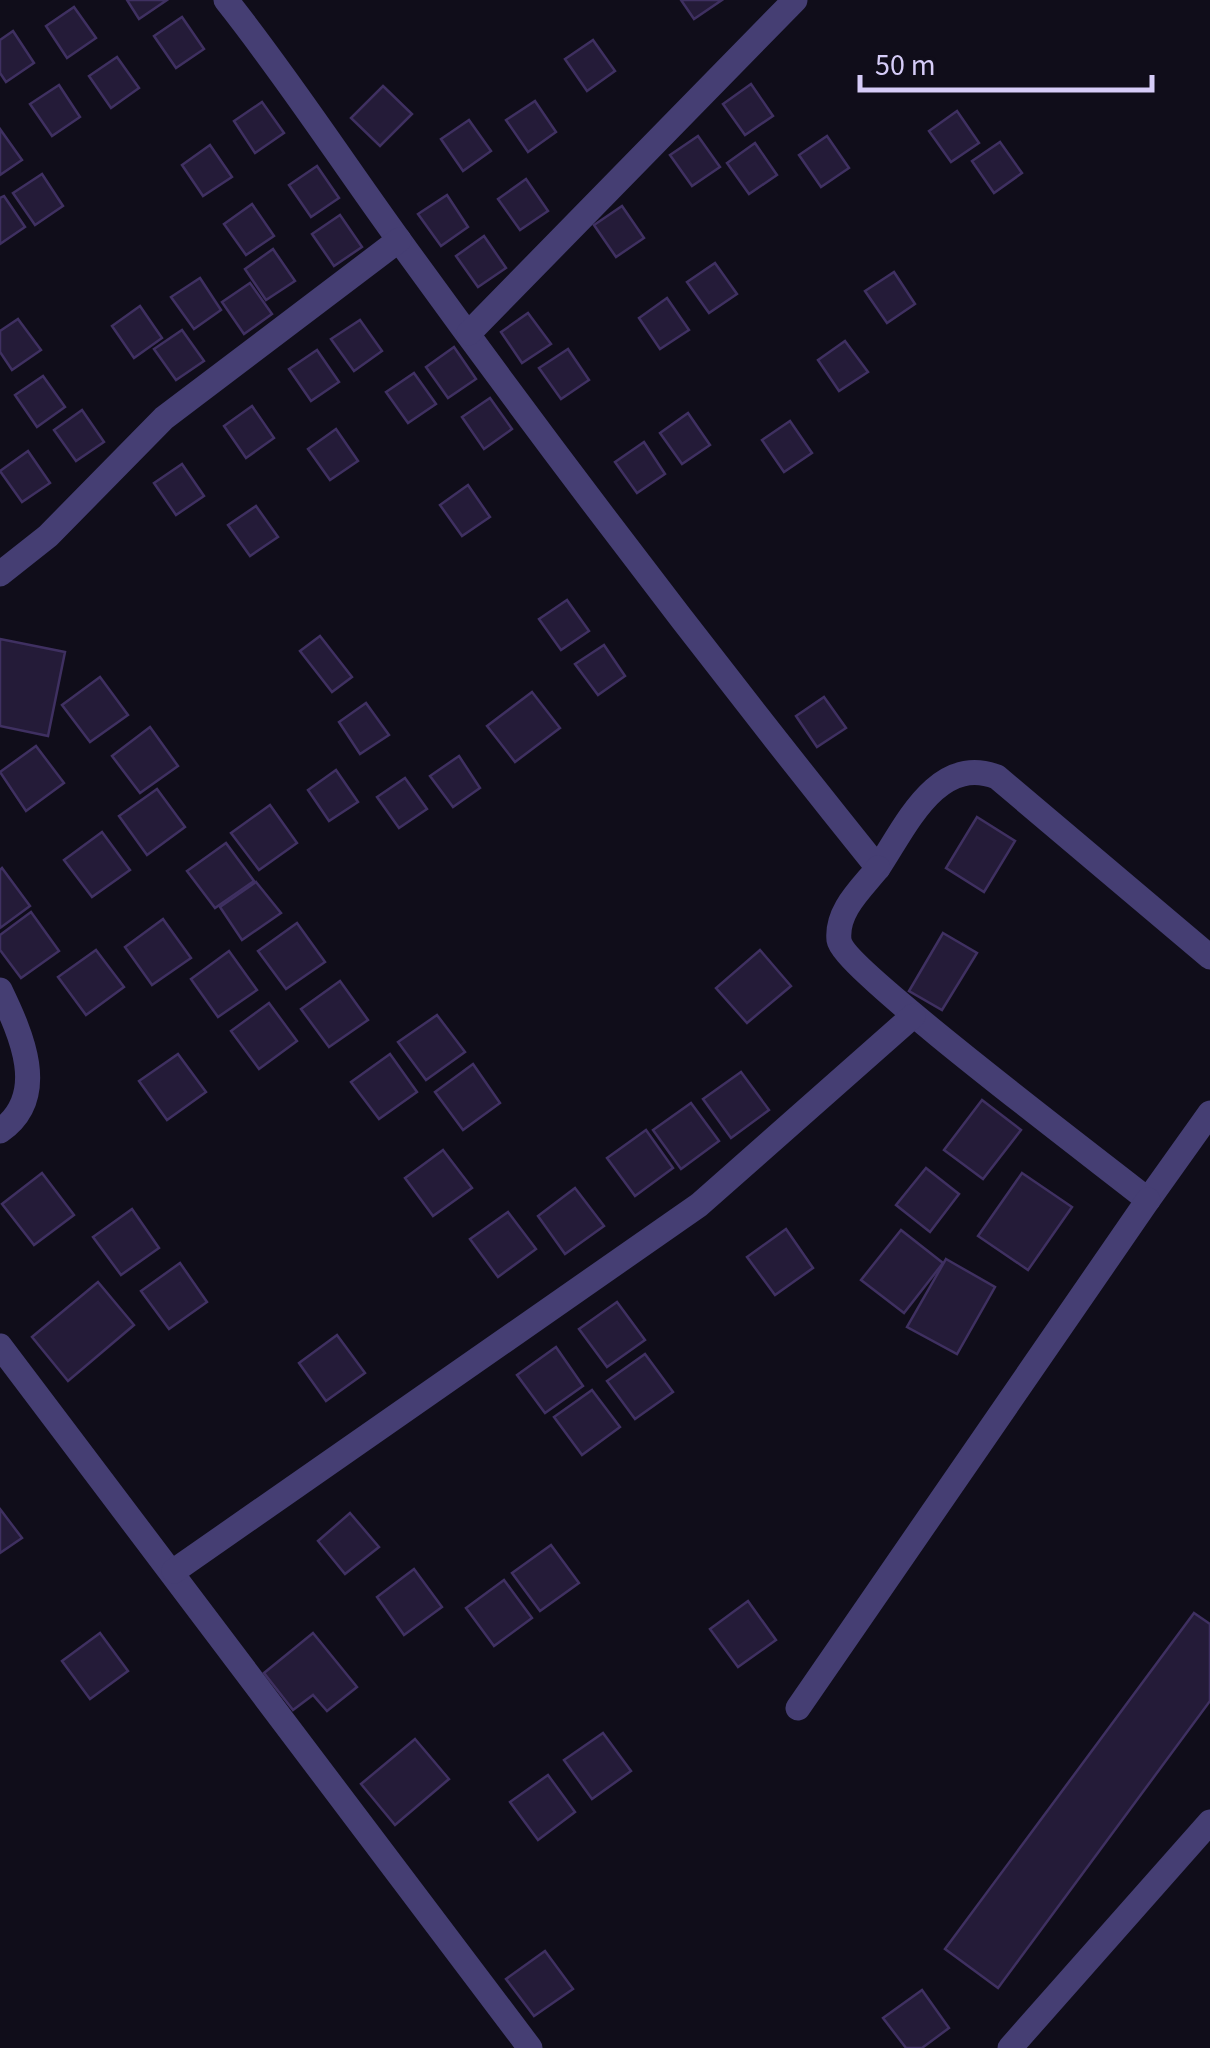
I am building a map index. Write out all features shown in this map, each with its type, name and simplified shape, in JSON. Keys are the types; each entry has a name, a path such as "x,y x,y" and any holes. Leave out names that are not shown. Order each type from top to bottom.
{"street":[{"path":"226,0 281,70 399,240 741,698 878,868"},
{"path":"469,332 795,0"},
{"path":"0,574 48,536 164,418 399,240"},
{"path":"1148,1200 913,1016 843,952 839,943 844,910 934,790 960,771 982,772 997,778 1210,957"},
{"path":"0,990 24,1041 28,1086 23,1109 0,1131"},
{"path":"174,1570 700,1205 913,1016"},
{"path":"798,1708 1210,1113"},
{"path":"0,1346 174,1570 530,2048"},
{"path":"1010,2048 1210,1822"}],"building":[{"path":"127,0 167,0 139,19"},
{"path":"681,0 722,0 694,19"},
{"path":"74,7 96,38 67,58 46,26"},
{"path":"182,17 204,49 176,68 154,36"},
{"path":"13,31 34,63 6,82 0,73 0,40"},
{"path":"593,40 615,71 587,91 565,59"},
{"path":"117,57 139,88 111,108 89,76"},
{"path":"751,84 773,116 745,135 723,104"},
{"path":"59,85 80,117 52,136 30,104"},
{"path":"383,86 412,114 380,146 351,118"},
{"path":"535,101 556,132 528,152 506,120"},
{"path":"262,102 284,133 255,153 234,121"},
{"path":"957,111 979,143 951,162 929,131"},
{"path":"469,120 491,151 463,171 441,139"},
{"path":"0,129 22,160 0,175"},
{"path":"698,136 720,167 692,186 670,155"},
{"path":"827,136 849,168 821,187 799,155"},
{"path":"1000,142 1022,173 994,193 972,161"},
{"path":"755,143 777,175 749,194 727,163"},
{"path":"210,145 232,177 203,196 182,165"},
{"path":"317,166 339,198 311,217 289,185"},
{"path":"42,174 63,206 35,225 13,193"},
{"path":"526,179 548,211 520,230 498,199"},
{"path":"447,195 468,227 441,246 418,214"},
{"path":"4,196 25,227 0,244 0,198"},
{"path":"252,204 274,236 246,255 224,224"},
{"path":"622,206 644,238 616,257 594,225"},
{"path":"340,215 362,247 334,266 312,234"},
{"path":"484,236 506,268 478,287 456,256"},
{"path":"273,249 295,281 266,300 245,269"},
{"path":"715,263 737,294 709,313 687,282"},
{"path":"894,272 915,304 887,323 865,291"},
{"path":"200,278 221,310 194,329 171,297"},
{"path":"250,283 272,314 244,334 222,302"},
{"path":"667,298 689,330 660,349 639,318"},
{"path":"140,306 162,338 134,358 112,326"},
{"path":"528,313 551,344 522,363 501,332"},
{"path":"18,319 41,350 12,370 0,352 0,331"},
{"path":"360,320 382,351 354,371 331,339"},
{"path":"182,330 204,361 176,380 154,349"},
{"path":"845,341 868,372 839,391 818,360"},
{"path":"454,347 476,379 448,398 426,367"},
{"path":"568,349 589,380 561,399 539,368"},
{"path":"317,350 339,382 311,401 289,369"},
{"path":"414,373 436,404 408,423 386,392"},
{"path":"43,376 65,407 37,427 15,395"},
{"path":"490,398 512,429 484,449 462,417"},
{"path":"252,406 274,438 246,458 224,426"},
{"path":"82,410 104,442 76,461 54,430"},
{"path":"688,413 710,445 682,464 660,433"},
{"path":"790,421 812,453 784,472 762,440"},
{"path":"336,429 358,461 330,480 308,449"},
{"path":"644,442 665,474 637,493 615,462"},
{"path":"28,451 50,483 22,502 0,471"},
{"path":"182,464 204,496 176,515 154,483"},
{"path":"468,485 490,517 462,536 440,505"},
{"path":"256,506 278,537 250,556 228,525"},
{"path":"567,600 589,631 561,650 539,619"},
{"path":"320,636 352,677 332,692 300,651"},
{"path":"0,639 65,652 48,736 0,726"},
{"path":"604,645 625,676 598,695 575,664"},
{"path":"100,677 128,715 90,742 62,705"},
{"path":"532,692 560,728 515,762 487,726"},
{"path":"824,697 846,728 817,747 796,716"},
{"path":"366,703 389,735 360,754 339,722"},
{"path":"150,727 178,766 140,793 112,756"},
{"path":"36,746 64,783 26,811 0,772"},
{"path":"459,756 480,788 453,807 430,776"},
{"path":"336,770 358,802 329,821 308,790"},
{"path":"405,778 427,809 399,828 377,797"},
{"path":"157,789 185,827 147,855 119,816"},
{"path":"270,805 297,843 259,870 231,833"},
{"path":"977,817 1015,841 984,892 946,868"},
{"path":"102,832 130,870 92,897 64,860"},
{"path":"226,843 254,881 215,908 187,871"},
{"path":"0,870 30,906 0,928"},
{"path":"256,882 281,913 242,940 220,907"},
{"path":"31,912 59,951 21,978 0,950 0,935"},
{"path":"163,919 191,958 152,985 125,947"},
{"path":"297,923 325,962 286,989 258,951"},
{"path":"943,933 977,953 942,1010 909,991"},
{"path":"96,950 124,987 86,1015 58,977"},
{"path":"760,950 791,986 747,1023 716,988"},
{"path":"229,951 257,990 218,1017 191,979"},
{"path":"340,981 368,1020 329,1047 301,1009"},
{"path":"269,1003 297,1041 259,1069 231,1031"},
{"path":"437,1015 465,1052 426,1080 398,1042"},
{"path":"178,1054 206,1092 167,1120 139,1081"},
{"path":"390,1054 417,1092 379,1119 351,1082"},
{"path":"473,1064 500,1103 463,1130 435,1092"},
{"path":"741,1072 769,1110 731,1138 703,1099"},
{"path":"982,1100 1021,1130 983,1179 944,1150"},
{"path":"691,1103 719,1141 681,1169 653,1130"},
{"path":"646,1130 673,1168 635,1196 607,1158"},
{"path":"443,1150 472,1188 433,1216 405,1178"},
{"path":"926,1168 959,1194 930,1232 896,1205"},
{"path":"42,1173 74,1215 34,1245 2,1204"},
{"path":"1022,1173 1072,1207 1028,1270 978,1236"},
{"path":"575,1188 604,1226 565,1254 538,1216"},
{"path":"132,1209 159,1248 121,1275 93,1237"},
{"path":"508,1212 536,1249 498,1277 470,1239"},
{"path":"786,1229 813,1268 775,1295 747,1257"},
{"path":"901,1230 943,1263 904,1313 861,1280"},
{"path":"946,1259 995,1287 957,1354 907,1327"},
{"path":"180,1263 207,1302 169,1329 141,1291"},
{"path":"98,1282 134,1325 68,1381 32,1337"},
{"path":"617,1302 645,1340 607,1367 579,1329"},
{"path":"337,1335 365,1373 326,1401 299,1363"},
{"path":"556,1347 583,1386 545,1413 517,1375"},
{"path":"645,1354 673,1392 635,1419 607,1381"},
{"path":"592,1390 620,1427 582,1455 554,1417"},
{"path":"0,1509 22,1538 0,1553"},
{"path":"350,1513 379,1547 345,1574 318,1541"},
{"path":"551,1545 579,1583 540,1611 512,1573"},
{"path":"414,1569 442,1607 404,1635 377,1597"},
{"path":"504,1580 532,1618 494,1646 466,1608"},
{"path":"748,1601 776,1640 738,1667 710,1629"},
{"path":"1194,1613 1210,1624 1210,1701 998,1988 945,1949"},
{"path":"100,1633 128,1671 90,1699 62,1661"},
{"path":"313,1633 357,1687 327,1711 313,1695 293,1710 264,1673"},
{"path":"603,1733 631,1771 592,1799 564,1760"},
{"path":"415,1739 449,1779 395,1825 361,1784"},
{"path":"548,1775 575,1812 538,1840 510,1802"},
{"path":"545,1951 573,1989 534,2016 506,1979"},
{"path":"922,1990 949,2028 922,2048 906,2048 883,2018"}]}
